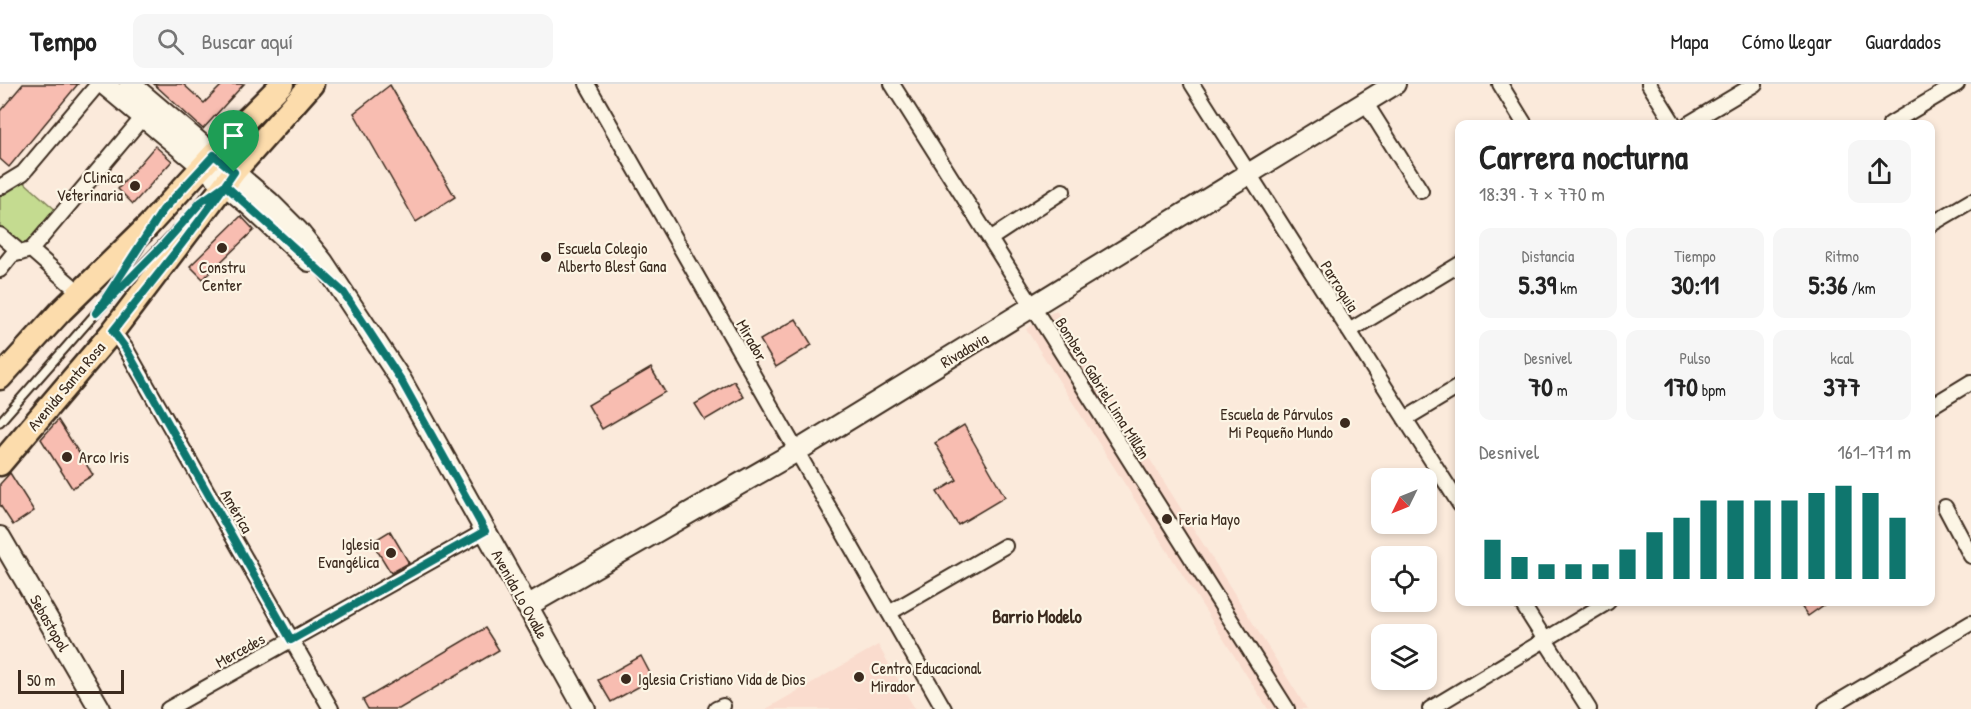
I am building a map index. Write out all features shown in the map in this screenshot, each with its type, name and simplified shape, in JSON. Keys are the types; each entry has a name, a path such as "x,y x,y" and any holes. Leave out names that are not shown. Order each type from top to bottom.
{"main road":[{"path":"0,378 79,292 163,210 282,84"},
{"name":"Avenida Santa Rosa","path":"0,464 113,331 230,178 312,84"}],"street":[{"path":"4,180 23,173 98,84"},
{"name":"Avenida Lo Ovalle","path":"104,84 143,117 230,178 344,293 401,380 585,709"},
{"name":"Mirador","path":"587,84 944,709"},
{"name":"Bombero Gabriel Lima Millán","path":"892,84 1287,709"},
{"name":"Parroquia","path":"1192,84 1455,497"},
{"name":"Rivadavia","path":"527,606 797,451 1395,84"},
{"path":"1500,84 1522,120"},
{"path":"1649,84 1672,120"},
{"path":"1696,120 1755,84"},
{"path":"1897,120 1957,84"},
{"name":"Avenida Lo Ovalle","path":"139,87 208,161"},
{"path":"1365,102 1421,191"},
{"path":"0,270 12,255 26,251 143,117"},
{"path":"990,239 1064,191"},
{"path":"1935,222 1971,201"},
{"path":"0,235 26,251 79,292"},
{"path":"1349,331 1455,267"},
{"name":"América","path":"113,331 132,359 331,709"},
{"path":"1935,404 1971,382"},
{"path":"1405,419 1455,389"},
{"path":"1945,507 1971,556"},
{"name":"Mercedes","path":"168,709 485,531"},
{"name":"Sebastopol","path":"0,537 100,709"},
{"path":"889,613 1005,546"},
{"name":"Sebastopol","path":"0,560 85,709"},
{"path":"1524,606 1589,709"},
{"path":"1430,709 1601,606"},
{"path":"1826,709 1971,623"}],"lane":[{"path":"195,208 230,178"},
{"path":"96,313 163,210"},
{"path":"0,422 96,313 182,223"}],"shaded area":[{"name":"Feria Mayo","path":"1056,310 1307,709 1268,709 1026,329"},
{"name":"Centro Educacional Mirador","path":"878,645 915,709 766,709"}],"green space":[{"path":"24,182 58,212 33,239 13,245 0,233 0,196 6,189"}],"building":[{"path":"23,84 78,84 9,167 0,159 0,111"},
{"path":"154,84 183,84 204,103 223,84 244,84 203,129"},
{"path":"390,85 455,197 416,222 354,113"},
{"path":"155,146 172,161 133,204 118,189"},
{"name":"Constru Center","path":"241,216 254,230 203,279 190,266"},
{"path":"796,319 812,345 776,367 760,340"},
{"path":"651,368 665,392 602,429 588,405"},
{"path":"734,381 744,397 705,420 695,404"},
{"name":"Arco Iris","path":"58,420 93,475 72,488 41,439"},
{"path":"964,425 1005,497 958,525 937,492 957,480 935,443"},
{"path":"10,473 34,511 13,525 0,505 0,484"},
{"name":"Iglesia Evangélica","path":"390,531 409,563 391,573 372,542"},
{"path":"1801,606 1822,606 1808,616"},
{"path":"485,628 499,650 399,709 368,709 363,700"},
{"name":"Iglesia Cristiano Vida de Dios","path":"641,656 653,679 611,702 598,680"}],"place":[{"name":"Clinica Veterinaria","path":"135,186"},
{"name":"Constru Center","path":"222,248"},
{"name":"Escuela Colegio Alberto Blest Gana","path":"546,257"},
{"name":"Escuela de Párvulos Mi Pequeño Mundo","path":"1345,423"},
{"name":"Arco Iris","path":"67,457"},
{"name":"Feria Mayo","path":"1167,519"},
{"name":"Iglesia Evangélica","path":"391,553"},
{"name":"Centro Educacional Mirador","path":"859,677"},
{"name":"Iglesia Cristiano Vida de Dios","path":"626,679"}],"district":[{"name":"Barrio Modelo","path":"1037,616"}],"route":[{"path":"234,172 214,155 163,210 96,313 163,245 201,202 225,185 344,293 381,346 485,531 291,640 126,349 113,331 203,215 225,185 234,172"}]}
